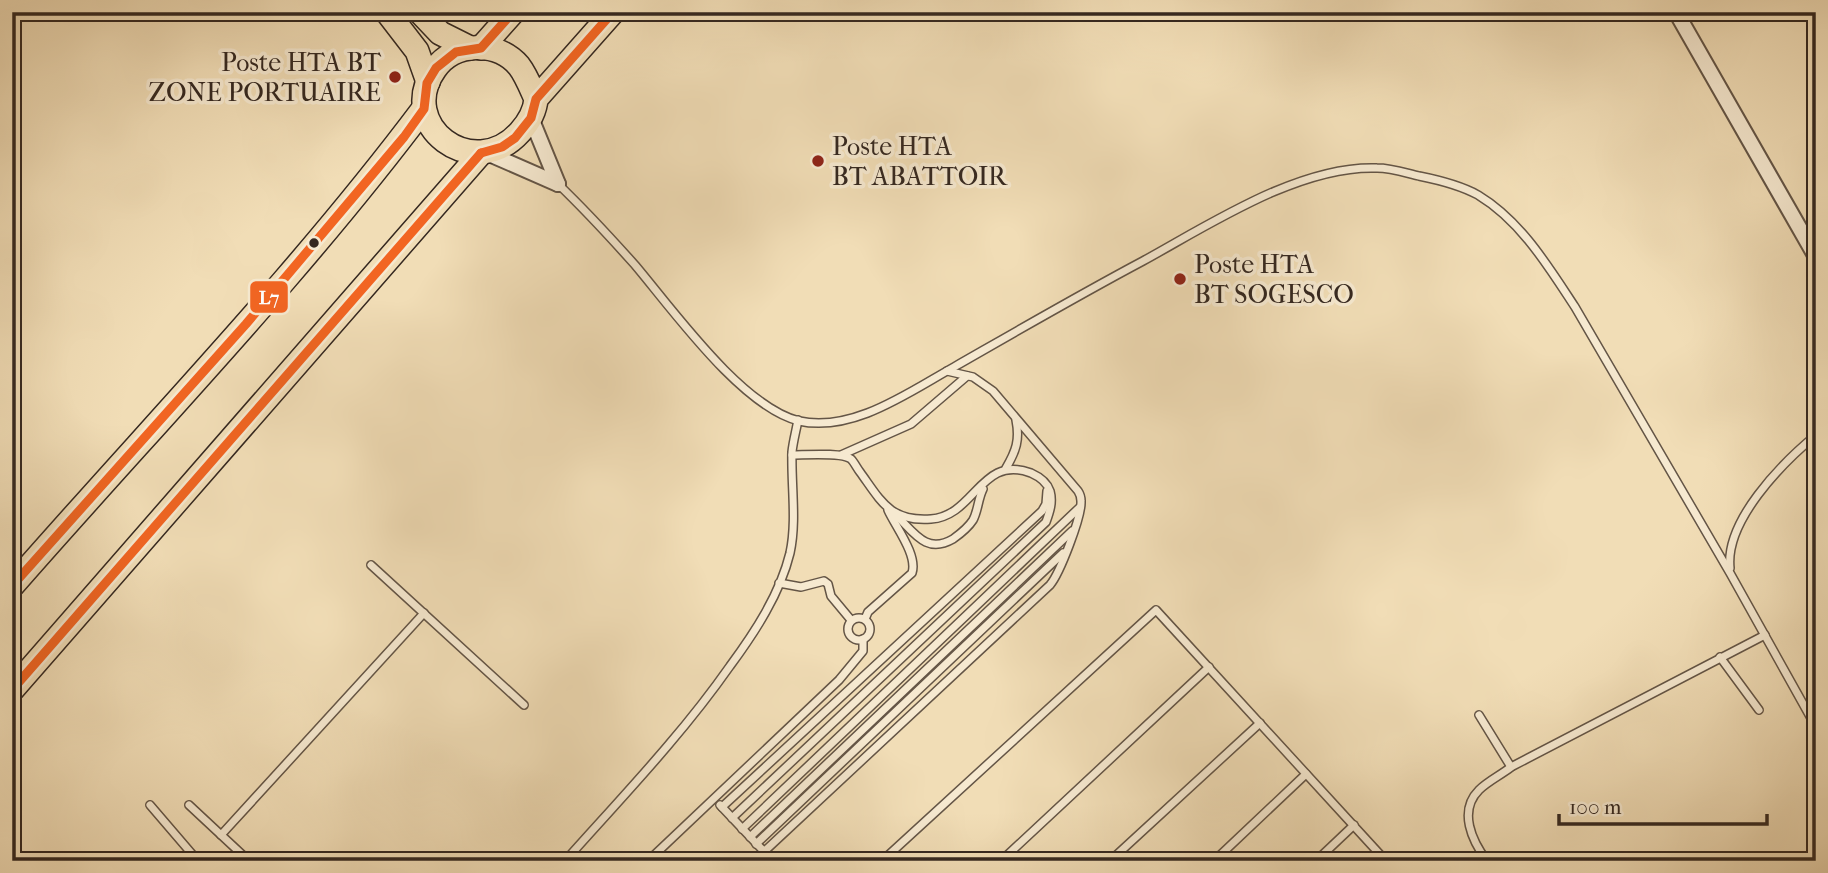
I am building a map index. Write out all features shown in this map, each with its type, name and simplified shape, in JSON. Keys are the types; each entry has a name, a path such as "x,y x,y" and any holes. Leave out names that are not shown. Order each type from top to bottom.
{"main road":[{"path":"387,12 417,51 428,82"},
{"path":"420,12 440,33 476,48 507,55 519,66 533,109"},
{"path":"12,586 380,166 424,108 428,82 435,68 446,57 461,50 476,48 513,12"},
{"path":"424,108 432,128 442,140 456,149 484,153 502,148 515,138 533,109 613,12"},
{"path":"12,690 484,153"}],"street":[{"path":"1676,12 1816,257"},
{"path":"533,109 558,184"},
{"path":"484,153 558,184"}],"lane":[{"path":"558,184 601,226 721,366 751,395 772,410 798,421 816,423 850,418 904,395 1229,214 1282,188 1322,176 1377,168 1449,183 1478,195 1526,236 1575,307 1816,727"},
{"path":"754,861 1055,579 1080,507 1081,497 1078,491 993,391 967,376 947,371"},
{"path":"841,455 911,424 967,376"},
{"path":"887,507 898,516 934,519 961,506 988,480 1006,468 1017,449 1016,418"},
{"path":"565,861 704,703 744,646 775,594 790,552 793,523 792,455 798,421"},
{"path":"1730,573 1728,555 1735,533 1750,506 1771,480 1816,435"},
{"path":"792,455 841,455 851,459 880,500 917,536 926,543 937,545 958,536 975,518 979,496 988,480"},
{"path":"732,818 1046,522 1052,502 1049,488 1044,481 1019,469 1006,468"},
{"path":"722,807 1042,511 1046,504 1044,481"},
{"path":"865,619 868,612 912,573 914,568 910,552 887,507"},
{"path":"742,829 1080,507"},
{"path":"750,837 1074,529"},
{"path":"756,844 1066,550"},
{"path":"371,565 524,705"},
{"path":"779,583 801,587 824,581 828,584 831,596 852,620"},
{"path":"882,861 1156,610 1383,860"},
{"path":"221,835 424,613"},
{"path":"858,617 865,619 870,632 863,639 855,639 849,634 848,627 852,620 858,617"},
{"path":"1487,861 1478,850 1467,823 1470,806 1478,791 1511,767 1765,635"},
{"path":"648,861 854,665 863,651 863,639"},
{"path":"1720,657 1759,710"},
{"path":"1001,861 1209,667"},
{"path":"1479,715 1511,767"},
{"path":"1110,861 1259,723"},
{"path":"1213,861 1307,774"},
{"path":"715,799 773,861"},
{"path":"150,805 198,861"},
{"path":"189,805 249,861"},
{"path":"1316,861 1354,825"}],"transit line":[{"name":"L7","path":"12,586 246,324 404,137 424,109 427,83 436,68 456,52 481,48 513,12"},
{"name":"L7","path":"481,153 502,147 515,138 531,118 536,99 613,12"},
{"name":"L7","path":"12,690 481,153"}],"place":[{"name":"Poste HTA BT ZONE PORTUAIRE","path":"395,77"},
{"name":"Poste HTA BT ABATTOIR","path":"818,161"},
{"name":"Poste HTA BT SOGESCO","path":"1180,279"}]}
